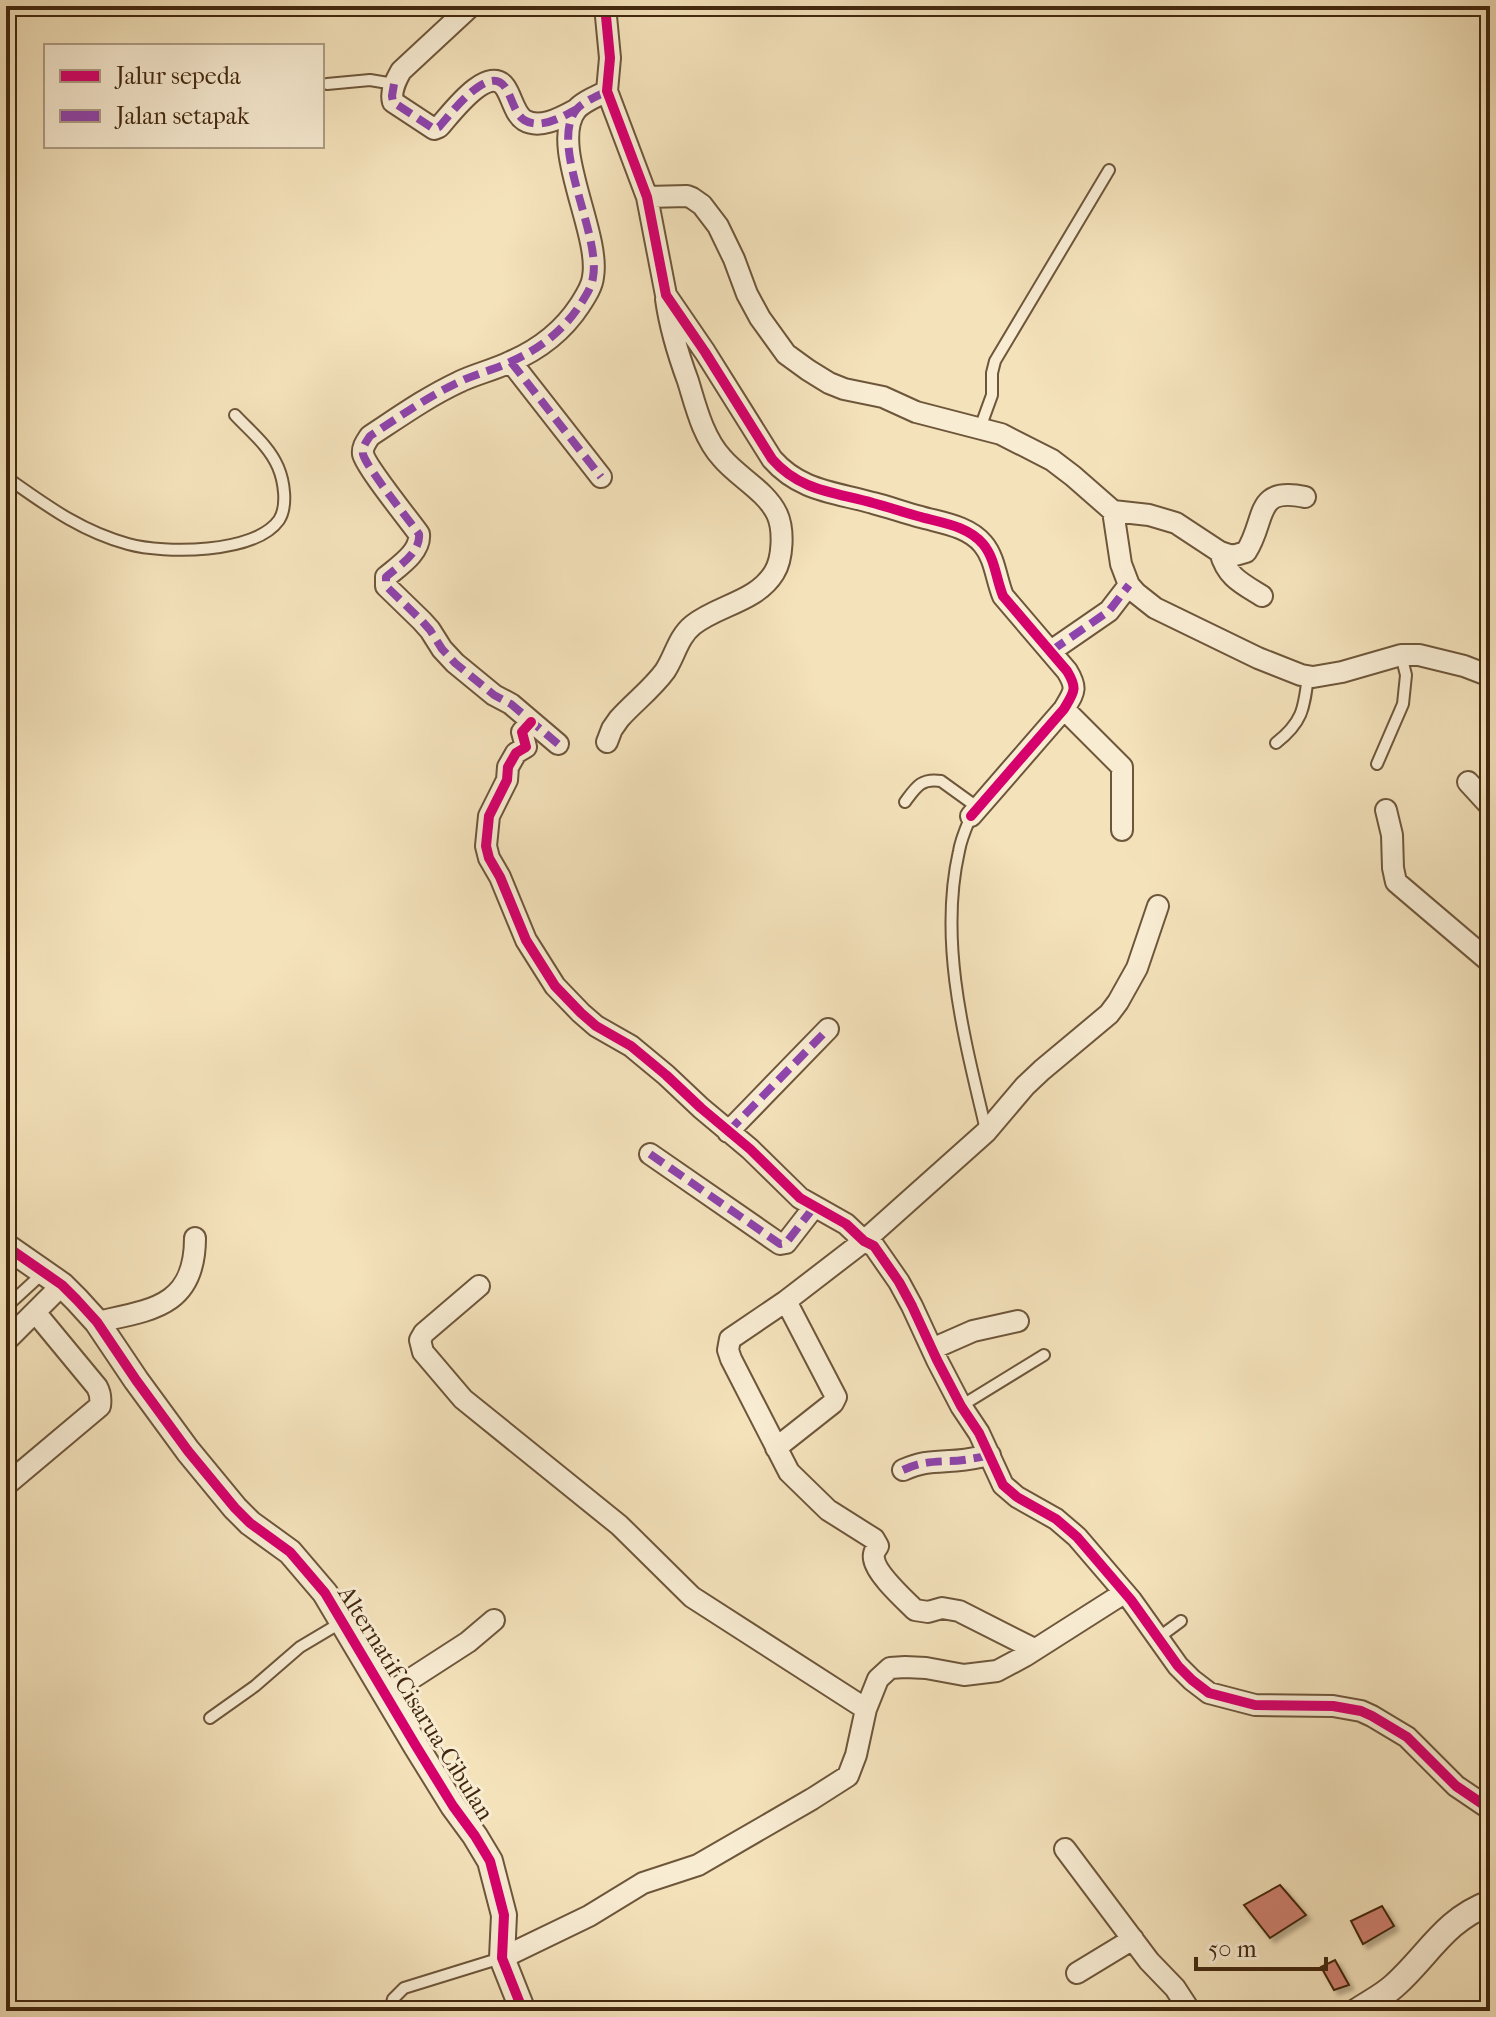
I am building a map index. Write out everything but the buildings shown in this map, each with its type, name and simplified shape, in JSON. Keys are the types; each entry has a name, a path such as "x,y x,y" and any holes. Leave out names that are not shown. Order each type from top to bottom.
{"street":[{"path":"471,6 401,71 394,84 393,102 434,129 473,90 495,81 505,87 521,117 538,123 551,122 607,91"},
{"path":"605,6 610,58 607,91 647,197 672,335 700,417 719,455 772,505 780,523 779,559 774,574 741,601 712,613 692,626 680,641 666,669 619,719 607,742"},
{"path":"558,744 455,663 422,621 386,586 386,577 417,548 419,534 373,471 363,450 370,436 426,400 461,381 511,362 546,342 579,306 592,282 593,254 568,141 577,109"},
{"path":"647,197 687,196 706,210 726,242 760,318 781,348 800,365 829,383 883,397 916,412 1001,434 1052,460 1113,511 1149,515 1176,523 1220,552 1232,556 1246,552 1268,500 1291,494 1305,497"},
{"path":"666,295 772,459 783,471 809,486 950,525 975,536 992,557 1003,596 1074,681 1074,692 1064,709 974,812"},
{"path":"511,362 601,477"},
{"path":"1113,511 1121,564 1129,585 1136,593 1155,608 1258,658 1308,676 1342,672 1401,655 1440,659 1490,676"},
{"path":"1220,552 1231,575 1262,596"},
{"path":"1051,651 1109,611 1129,585"},
{"path":"1064,709 1122,767 1122,830"},
{"path":"531,722 522,732 526,747 511,760 507,780 489,816 486,846 526,940 555,986 596,1026 631,1046 750,1149 800,1198 846,1224 874,1246 899,1282 961,1406 979,1433 997,1475 1009,1492 1056,1519 1091,1552 1192,1680 1209,1693 1255,1705 1333,1706 1361,1711 1407,1737 1456,1786 1490,1809"},
{"path":"1468,782 1490,806"},
{"path":"1386,810 1392,835 1396,882 1490,962"},
{"path":"1034,1649 959,1611 942,1608 928,1612 915,1610 874,1562 878,1546 874,1539 828,1510 789,1472 728,1350 730,1339 864,1241 986,1132 1033,1078 1098,1024 1118,1002 1137,968 1158,906"},
{"path":"728,1132 828,1029"},
{"path":"650,1154 780,1244 792,1237 814,1207"},
{"path":"97,1322 151,1309 172,1298 186,1279 195,1253 195,1238"},
{"name":"Alternatif Cisarua-Cibulan","path":"6,1246 52,1279 97,1322 188,1451 235,1508 290,1552 325,1593 490,1861 504,1915 502,1958 523,2011"},
{"path":"6,1341 35,1312 52,1279"},
{"path":"479,1286 424,1333 420,1340 423,1352 463,1399 619,1525 692,1597 866,1709"},
{"path":"776,1448 833,1403 836,1397 786,1301"},
{"path":"6,1485 100,1406 97,1387 35,1312"},
{"path":"932,1349 973,1331 1018,1321"},
{"path":"903,1470 931,1461 990,1455"},
{"path":"502,1958 589,1916 643,1883 698,1865 848,1776 866,1709 878,1679 890,1668 926,1668 964,1675 997,1671 1124,1593"},
{"path":"386,1695 468,1642 494,1620"},
{"path":"1065,1849 1190,2011"},
{"path":"1357,2011 1394,1986 1446,1929 1468,1913 1490,1903"},
{"path":"1077,1973 1133,1939"}],"lane":[{"path":"327,84 370,80 394,84"},
{"path":"980,428 992,395 995,361 1109,170"},
{"path":"6,477 73,523 130,545 173,551 240,544 279,520 284,499 279,468 269,451 235,415"},
{"path":"1377,764 1403,704 1406,675 1401,655"},
{"path":"1276,743 1298,722 1305,705 1308,676"},
{"path":"905,802 923,782 941,781 974,812 959,849 951,901 951,931 958,996 986,1132"},
{"path":"6,1307 52,1279"},
{"path":"961,1406 1044,1355"},
{"path":"1158,1638 1181,1621"},
{"path":"210,1718 255,1686 300,1647 342,1622"},
{"path":"390,2011 393,1999 404,1988 502,1958"}],"marked path":[{"path":"394,84 393,102 434,129 470,94 489,81 498,81 505,87 518,113 530,123 551,121 577,109"},
{"path":"558,744 455,663 422,621 386,586 386,577 417,547 419,534 372,470 363,451 370,436 424,401 540,346 566,323 580,305 592,281 593,259 568,145 569,125 579,107 607,91"},
{"path":"511,362 601,477"},
{"path":"1051,651 1109,611 1129,585"},
{"path":"728,1132 828,1029"},
{"path":"650,1154 780,1244 786,1243 814,1207"},
{"path":"903,1470 926,1463 990,1455"}],"cycle path":[{"path":"605,6 610,58 607,91 647,197 666,295 772,459 794,478 818,489 954,526 977,538 990,556 1003,596 1073,682 1073,690 1064,709 971,816"},
{"path":"531,722 522,732 526,747 516,753 508,767 507,780 489,816 486,846 526,940 555,986 596,1026 631,1046 666,1075 800,1198 846,1224 874,1246 912,1306 1003,1485 1017,1497 1056,1519 1077,1537 1131,1600 1178,1666 1192,1680 1209,1693 1255,1705 1333,1706 1361,1711 1407,1737 1456,1786 1490,1809"},
{"path":"6,1246 62,1285 77,1300 97,1322 188,1451 235,1508 290,1552 325,1593 416,1746 490,1861 504,1915 502,1958 523,2011"}]}
